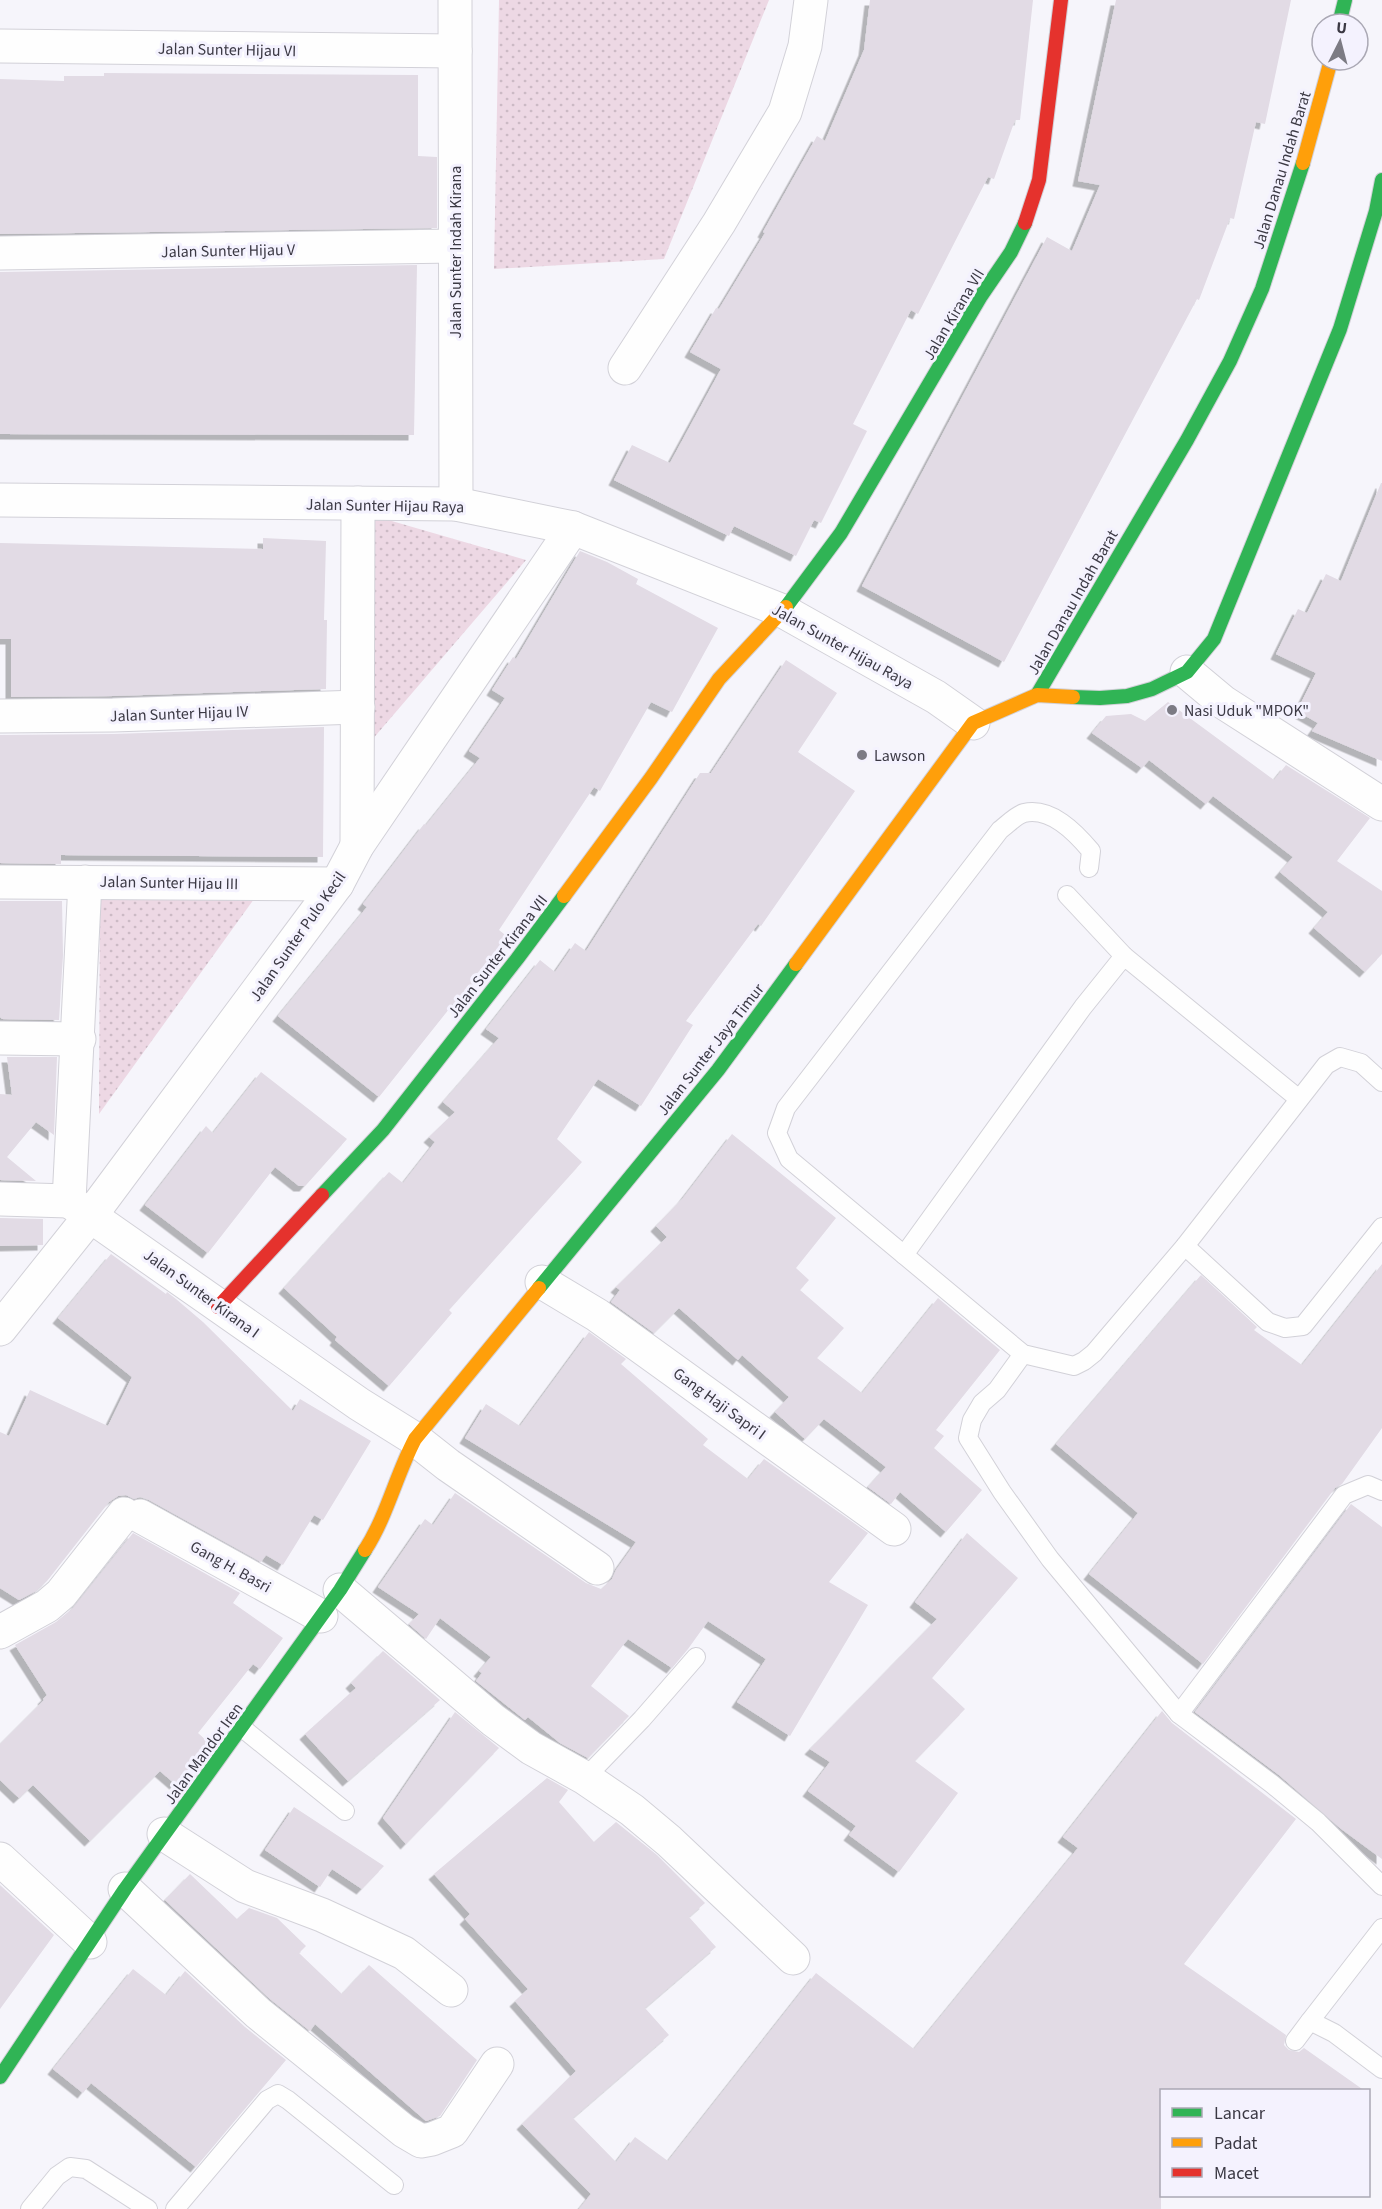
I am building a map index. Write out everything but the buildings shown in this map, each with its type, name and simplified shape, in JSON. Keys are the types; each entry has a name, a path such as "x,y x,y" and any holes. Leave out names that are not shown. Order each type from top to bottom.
{"street":[{"name":"Jalan Sunter Indah Kirana","path":"454,0 456,504"},
{"path":"625,368 719,223 785,112 805,46 811,0"},
{"name":"Jalan Kirana VII","path":"783,611 842,533 981,296 1011,252 1025,224 1039,180 1061,0"},
{"name":"Jalan Sunter Hijau VI","path":"0,46 455,51"},
{"name":"Jalan Danau Indah Barat","path":"1328,72 1286,223 1231,359 1150,503 1037,694 1100,698 1127,696 1152,688 1187,672 1214,639 1340,329 1376,211 1382,180"},
{"name":"Jalan Sunter Hijau V","path":"0,254 455,246"},
{"name":"Jalan Sunter Hijau Raya","path":"0,500 456,504 573,528 783,611 936,697 973,723"},
{"path":"357,846 358,503"},
{"name":"Jalan Sunter Pulo Kecil","path":"0,1329 80,1208 338,884 357,846 573,528"},
{"name":"Jalan Sunter Kirana VII","path":"218,1307 383,1130 538,930 651,778 719,679 783,611"},
{"path":"1187,672 1223,702 1382,804"},
{"name":"Jalan Sunter Jaya Timur","path":"415,1439 718,1070 973,723 1037,694"},
{"name":"Jalan Sunter Hijau IV","path":"0,716 113,715 358,707"},
{"name":"Jalan Sunter Hijau III","path":"0,882 338,884"},
{"path":"0,1199 80,1208 79,1039 85,882"},
{"path":"0,1038 79,1039"},
{"name":"Jalan Sunter Kirana I","path":"80,1208 218,1307 358,1404 415,1439 448,1465 597,1568"},
{"name":"Gang Haji Sapri I","path":"542,1282 597,1315 894,1529"},
{"name":"Jalan Mandor Iren","path":"0,2077 125,1889 340,1590 374,1536 403,1462 415,1439"},
{"name":"Gang H. Basri","path":"0,1632 47,1606 61,1594 132,1515 321,1616"},
{"path":"340,1590 493,1720 531,1748 585,1778 632,1810 669,1841 793,1958"},
{"path":"164,1834 245,1886 322,1915 404,1953 451,1990"},
{"path":"0,1859 90,1942"},
{"path":"125,1889 258,2013 404,2132 421,2141 452,2131 497,2064"}],"lane":[{"path":"1089,868 1091,851 1082,840 1050,814 1023,813 1000,830 786,1108 777,1133 789,1159 1023,1354 1074,1366 1084,1362 1094,1353 1185,1246 1326,1065 1340,1056 1360,1064 1382,1082"},
{"path":"1067,895 1124,956 1299,1099"},
{"path":"903,1256 1083,1007 1124,956"},
{"path":"1185,1246 1268,1322 1285,1328 1303,1326 1382,1227"},
{"path":"1023,1354 996,1390 982,1403 972,1420 969,1438 1002,1492 1050,1558 1179,1714 1318,1822 1382,1886"},
{"path":"1179,1714 1344,1495 1368,1485 1382,1491"},
{"path":"585,1778 642,1719 696,1657"},
{"path":"241,1728 345,1811"},
{"path":"1295,2041 1382,1928"},
{"path":"1310,2021 1334,2033 1382,2069"},
{"path":"175,2209 267,2100 278,2094 394,2185"},
{"path":"30,2209 57,2176 70,2167 86,2169 148,2209"}],"shaded area":[{"path":"499,0 769,0 664,259 494,269"},
{"path":"371,515 526,560 371,741"},
{"path":"259,892 99,1114 100,895"}],"traffic: fast":[{"path":"1342,12 1345,0"},
{"path":"1037,695 1187,440 1230,361 1262,289 1303,163"},
{"path":"1073,697 1127,696 1152,689 1187,672 1214,639 1340,329 1376,211 1382,180"},
{"path":"786,607 841,533 981,296 1011,252 1025,223"},
{"path":"322,1195 383,1130 564,896"},
{"path":"539,1288 718,1070 796,964"},
{"path":"0,2077 125,1889 340,1590 365,1550"}],"traffic: slow":[{"path":"1303,163 1328,72"},
{"path":"564,896 651,778 719,679 786,607"},
{"path":"796,964 973,723 1037,695 1073,697"},
{"path":"365,1550 373,1537 415,1439 539,1288"}],"traffic: jam":[{"path":"1025,223 1039,180 1061,0"},
{"path":"218,1307 322,1195"}],"place":[{"name":"Nasi Uduk \"MPOK\"","path":"1172,710"},
{"name":"Lawson","path":"862,755"}]}
